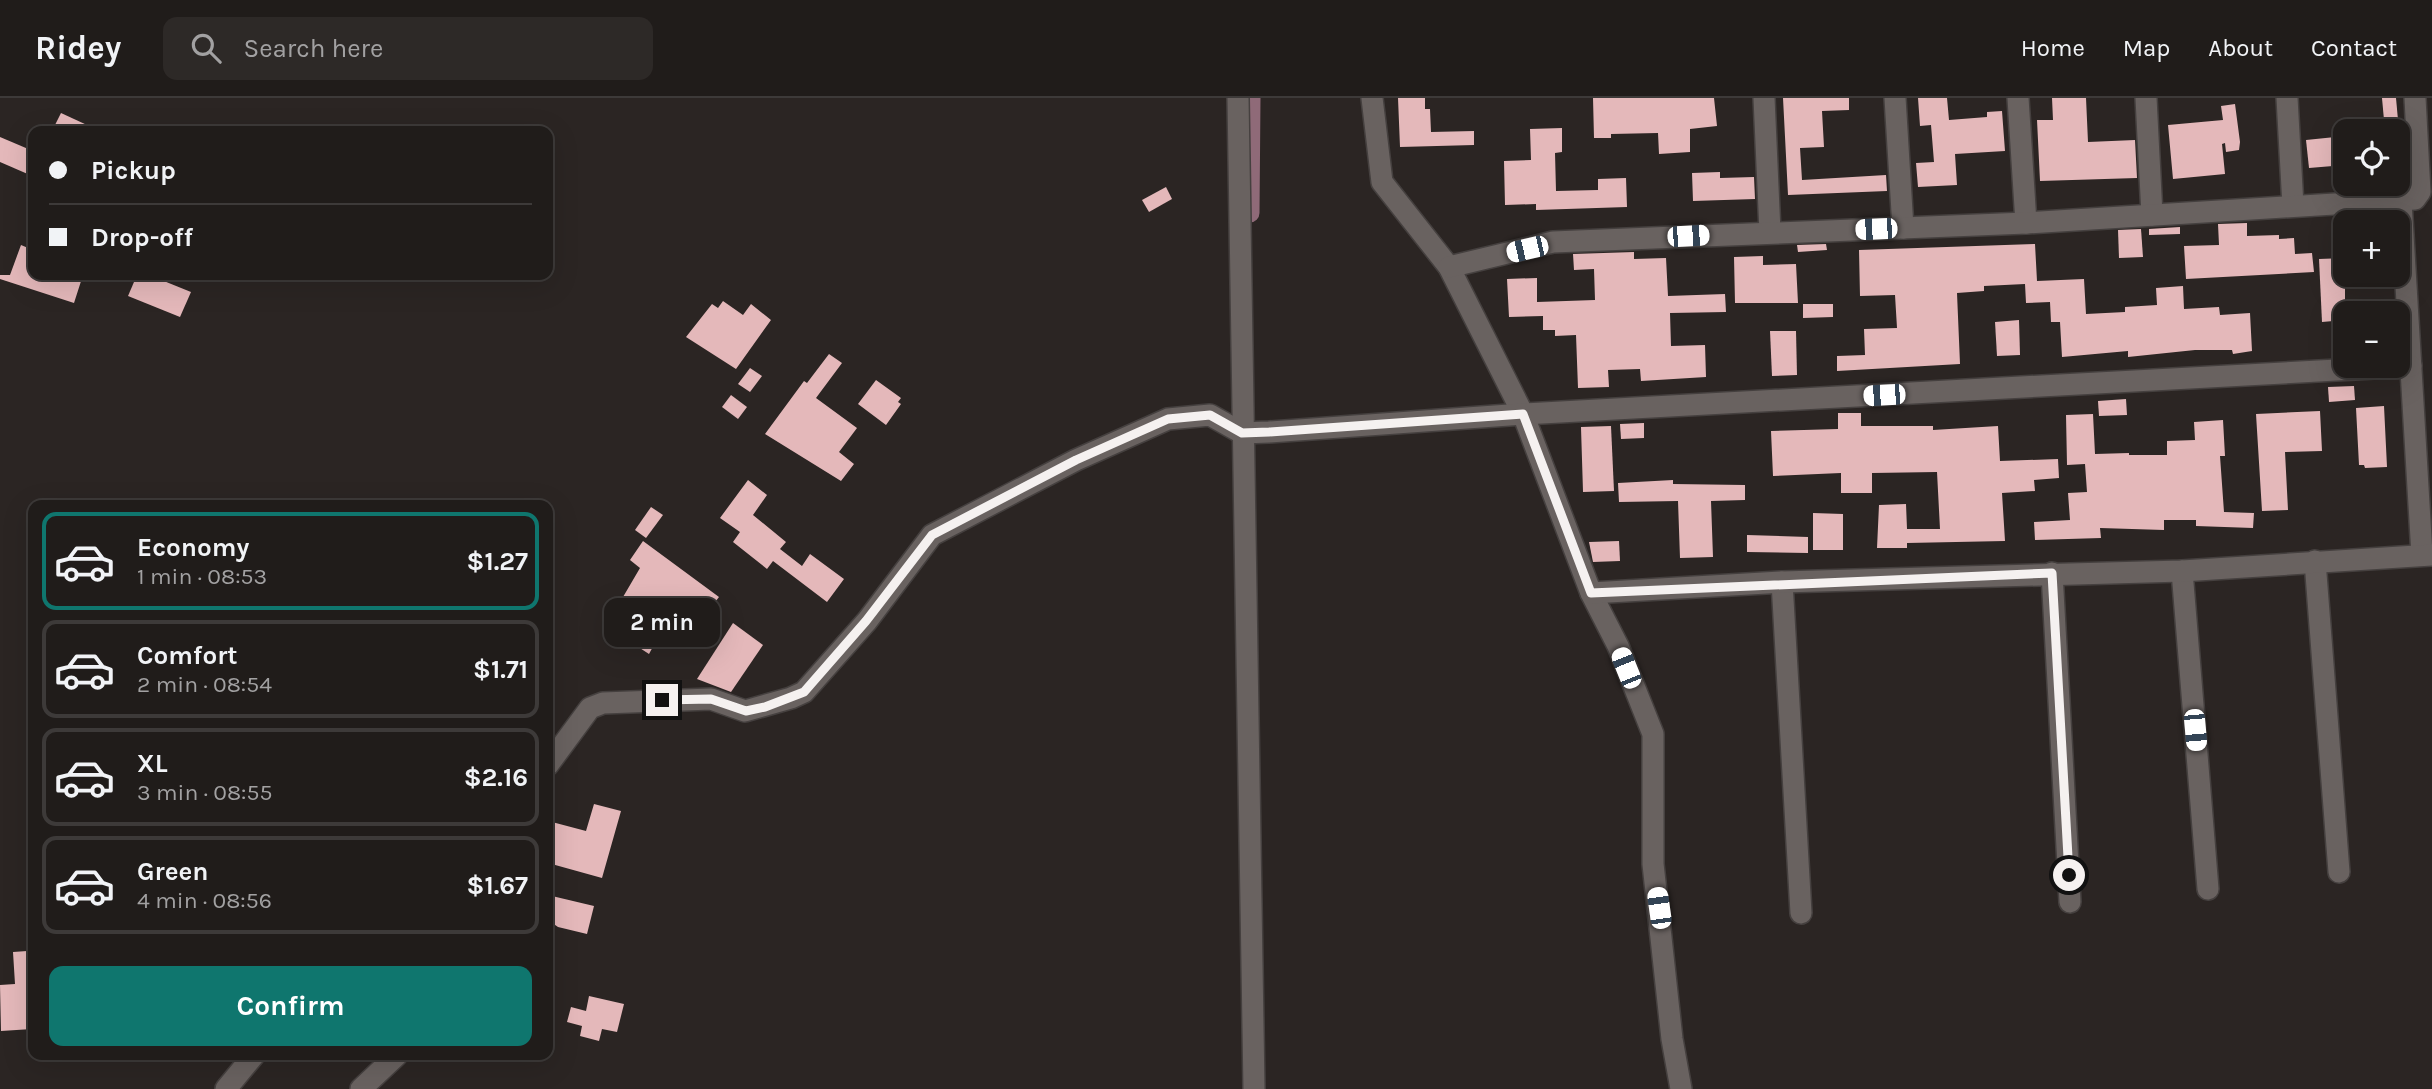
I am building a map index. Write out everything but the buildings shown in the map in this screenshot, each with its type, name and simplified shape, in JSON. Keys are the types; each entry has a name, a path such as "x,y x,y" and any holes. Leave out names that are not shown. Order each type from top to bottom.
{"street":[{"path":"1238,98 1254,1089"},
{"path":"1372,98 1382,182 1450,267 1523,414 1591,593 1618,646 1653,734 1653,864 1672,1039 1681,1089"},
{"path":"1764,98 1770,232"},
{"path":"1895,98 1903,228"},
{"path":"2018,98 2026,223"},
{"path":"2146,98 2152,215"},
{"path":"2287,98 2293,206"},
{"path":"1450,267 1553,242 2026,223 2415,199 2420,192 2415,98"},
{"path":"1591,593 1782,582 2182,571 2427,555 2411,366 2401,201"},
{"path":"553,758 590,708 603,703 711,699 746,711 765,707 804,692 866,621 932,535 1076,460 1168,419 1210,415 1242,433 1269,432 1523,414 2411,366"},
{"path":"2315,561 2339,872"},
{"path":"2182,571 2208,889"},
{"path":"2052,573 2070,902"},
{"path":"1782,582 1801,912"},
{"path":"235,1086 248,1060"},
{"path":"361,1089 392,1060"}],"waterway":[{"path":"1250,213 1251,98"}],"route":[{"path":"662,700 711,699 746,711 765,707 804,692 866,621 932,535 1076,460 1168,419 1210,415 1242,433 1415,424 1523,414 1591,593 1782,582 2052,573 2069,875"}]}
